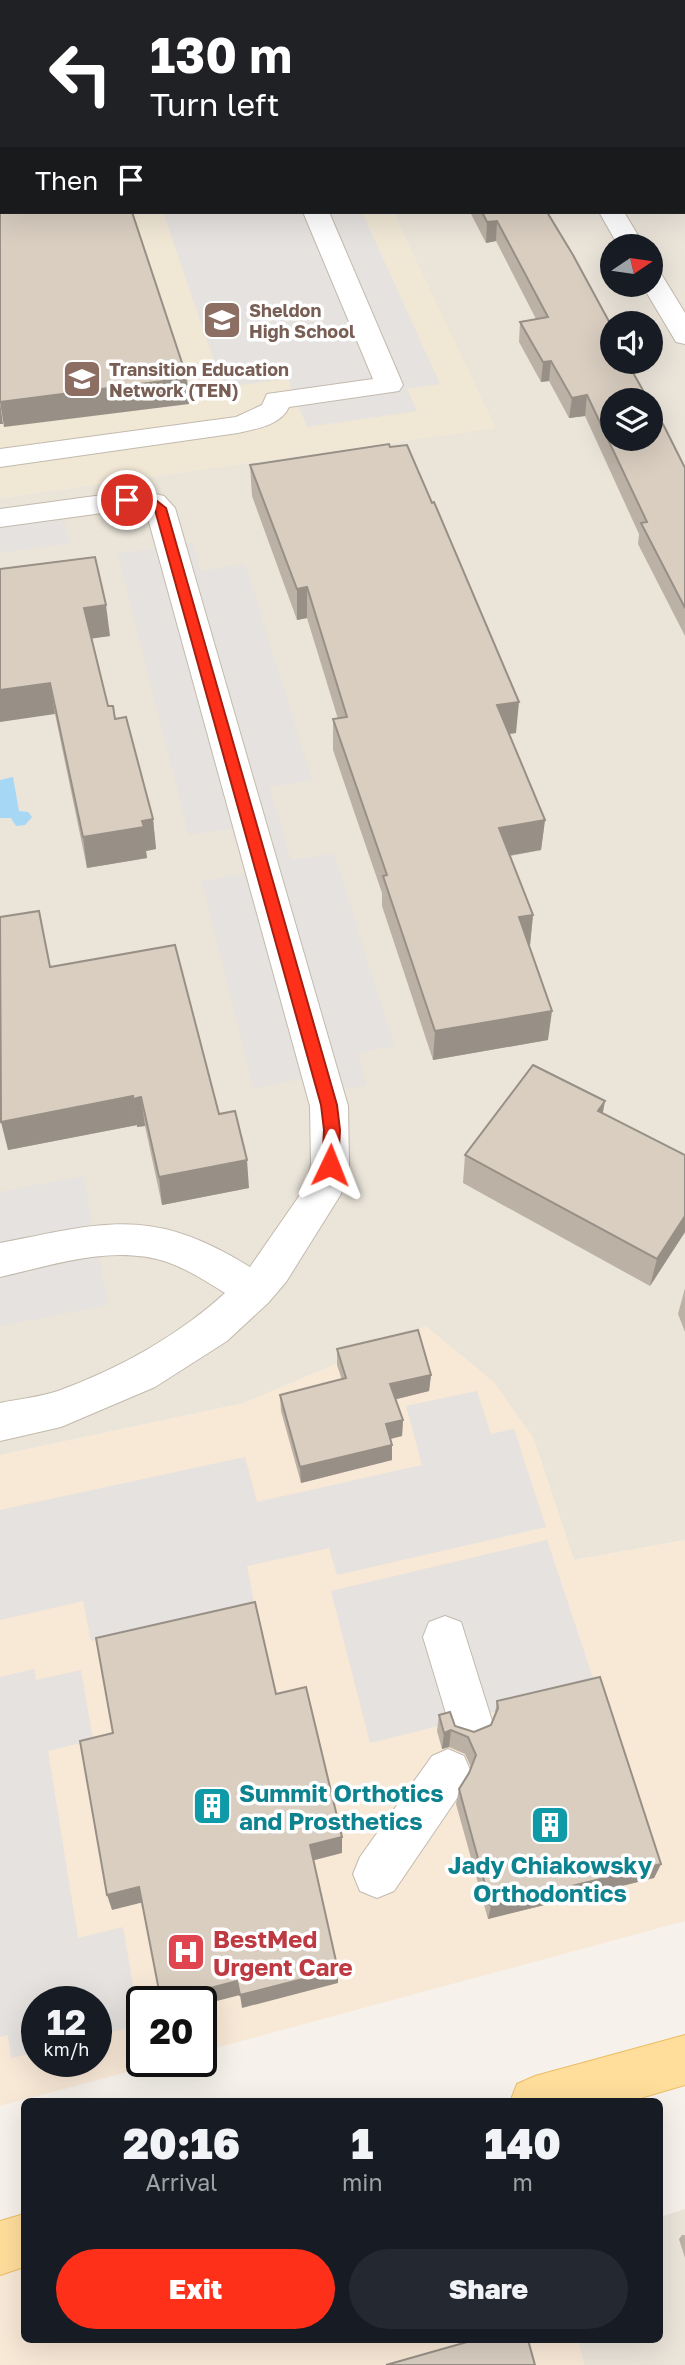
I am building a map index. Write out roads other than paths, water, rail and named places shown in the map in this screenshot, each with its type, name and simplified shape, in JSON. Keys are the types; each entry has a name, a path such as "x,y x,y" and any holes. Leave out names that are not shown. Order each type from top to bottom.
{"main road":[{"path":"549,2098 685,2060"},
{"path":"0,2248 21,2242"}],"street":[{"path":"0,458 238,425 275,409 277,400 389,384 317,214"},
{"path":"613,214 625,234"},
{"path":"663,292 678,310 685,336"},
{"path":"0,518 139,499 154,502 160,508 329,1105 332,1130 330,1165 322,1194 272,1270 214,1329 140,1374 61,1409 0,1422"},
{"path":"0,1260 110,1240 132,1239 181,1250 217,1265 254,1291"},
{"path":"445,1637 470,1724"},
{"path":"377,1874 448,1772"}],"water":[{"path":"13,777 19,811 28,812 32,817 25,825 16,826 11,818 0,818 0,780"}],"place":[{"name":"Sheldon High School","path":"222,320"},
{"name":"Transition Education Network (TEN)","path":"82,379"},
{"name":"Summit Orthotics and Prosthetics","path":"212,1806"},
{"name":"Jady Chiakowsky Orthodontics","path":"550,1825"},
{"name":"BestMed Urgent Care","path":"186,1952"}]}
